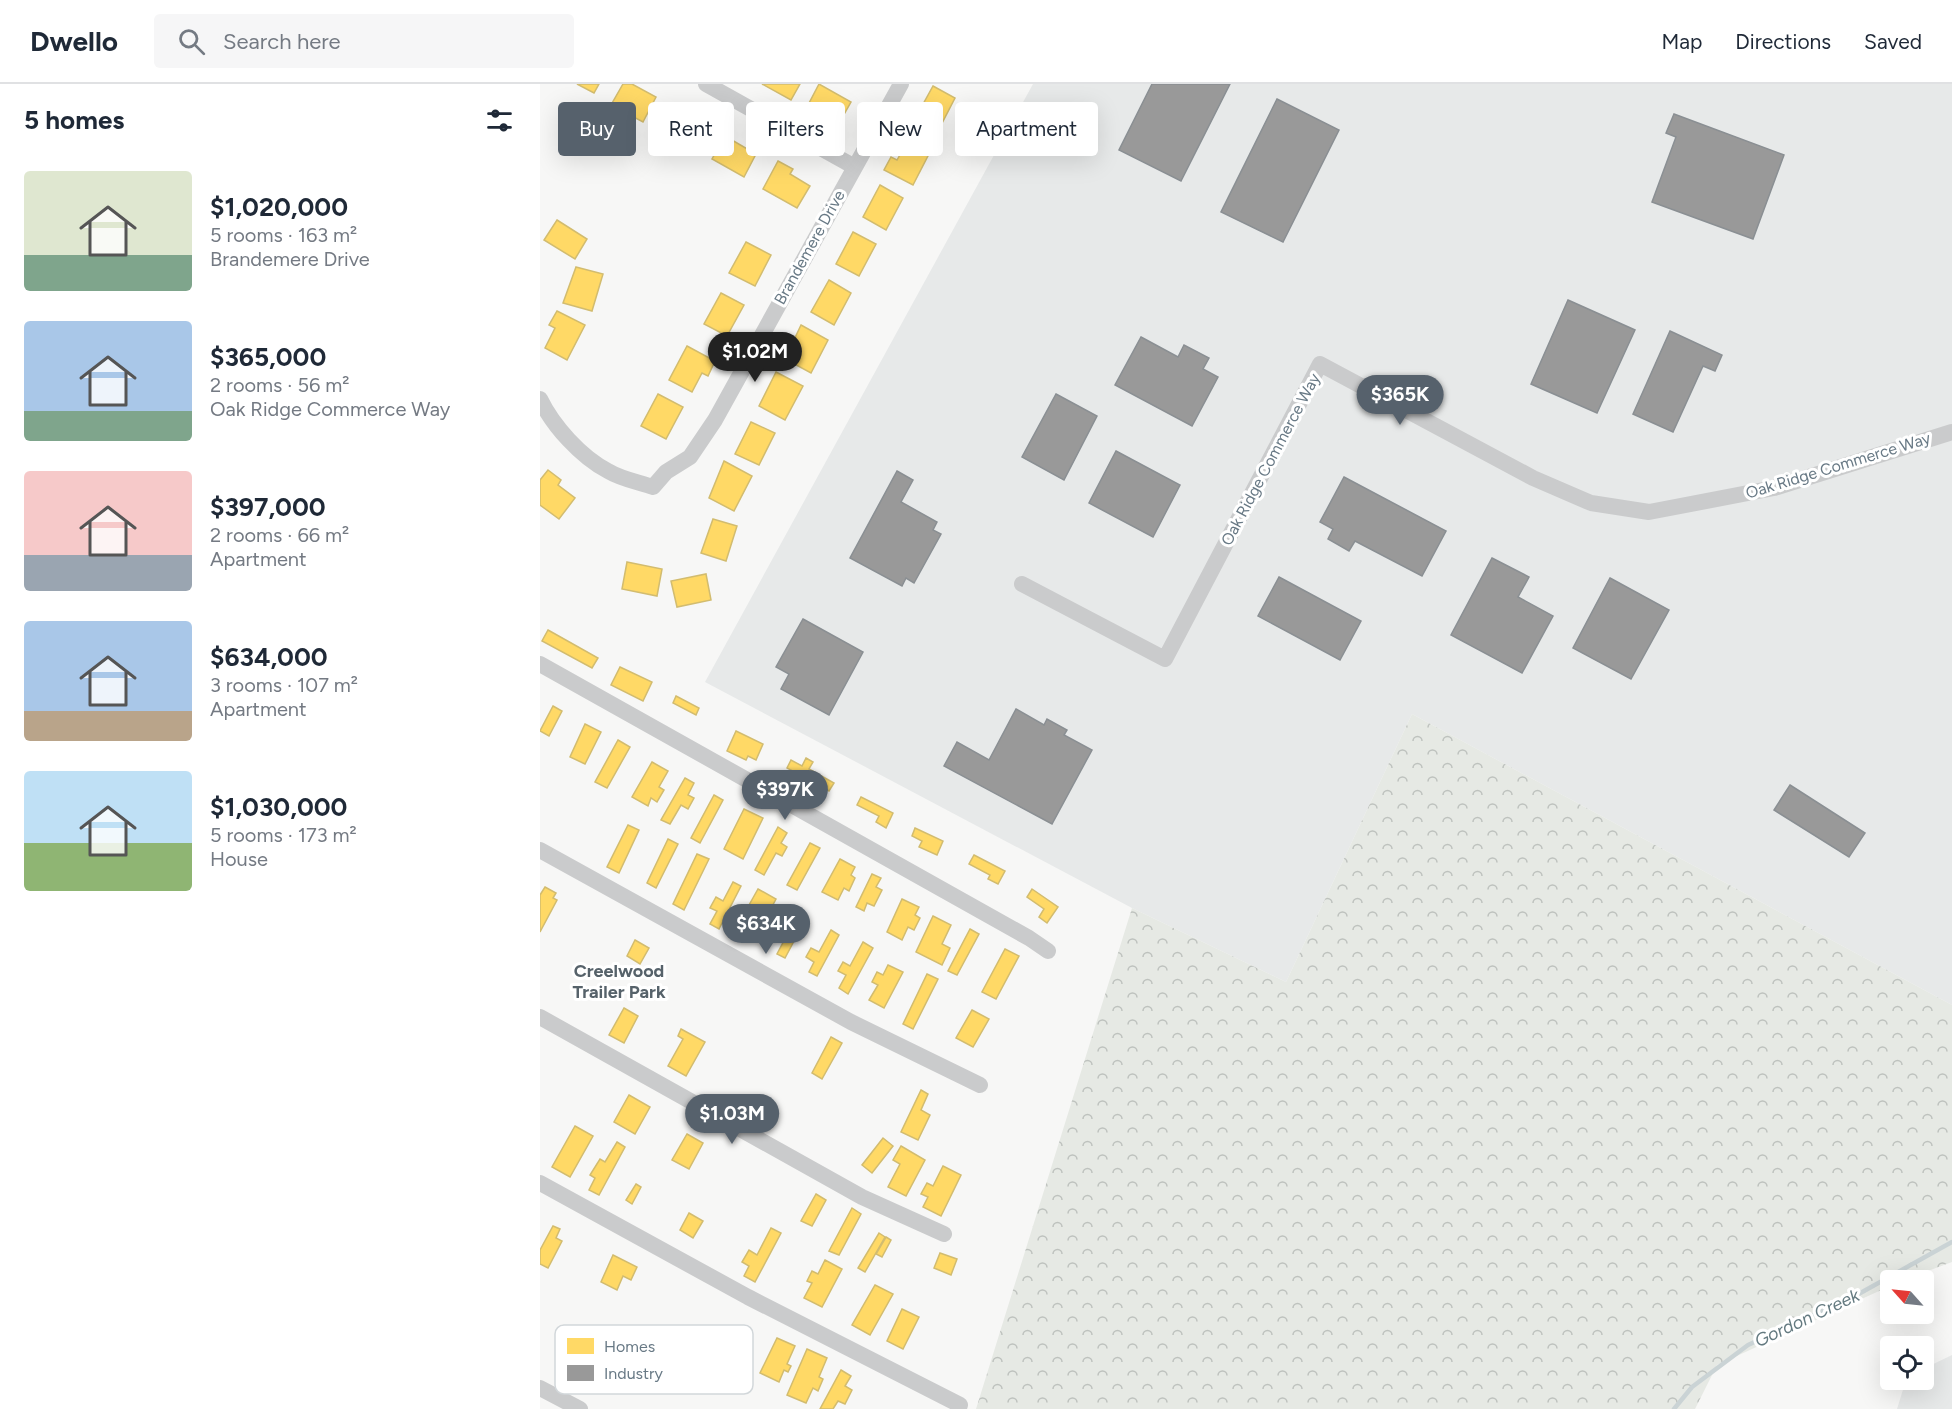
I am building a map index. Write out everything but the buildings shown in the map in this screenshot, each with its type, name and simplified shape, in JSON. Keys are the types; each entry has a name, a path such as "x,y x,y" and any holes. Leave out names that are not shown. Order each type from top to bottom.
{"street":[{"path":"706,84 853,166"},
{"name":"Brandemere Drive","path":"540,399 548,416 588,457 608,471 653,487 666,472 690,457 715,420 853,166 901,84"},
{"name":"Oak Ridge Commerce Way","path":"1022,584 1165,659 1320,364 1541,482 1591,503 1649,512 1774,488 1952,432"},
{"path":"540,664 1029,938 1048,951"},
{"path":"540,850 851,1022 980,1085"},
{"path":"540,1017 862,1197 944,1234"},
{"path":"540,1183 748,1298 960,1405"},
{"path":"540,1388 580,1409"}],"shaded area":[{"path":"1033,84 1952,84 1952,1005 1412,714 1286,982 1132,908 705,682 994,156 1098,156 1098,102 1023,102"},
{"path":"1952,1355 1952,1409 1897,1409 1903,1390 1934,1390 1934,1364"}],"green space":[{"path":"1412,714 1952,1005 1952,1262 1931,1270 1880,1270 1880,1291 1717,1365 1695,1409 976,1409 1132,908 1286,982"}],"waterway":[{"name":"Gordon Creek","path":"1674,1409 1692,1387 1748,1345 1855,1296 1952,1242"}],"district":[{"name":"Creelwood Trailer Park","path":"619,981"}]}
